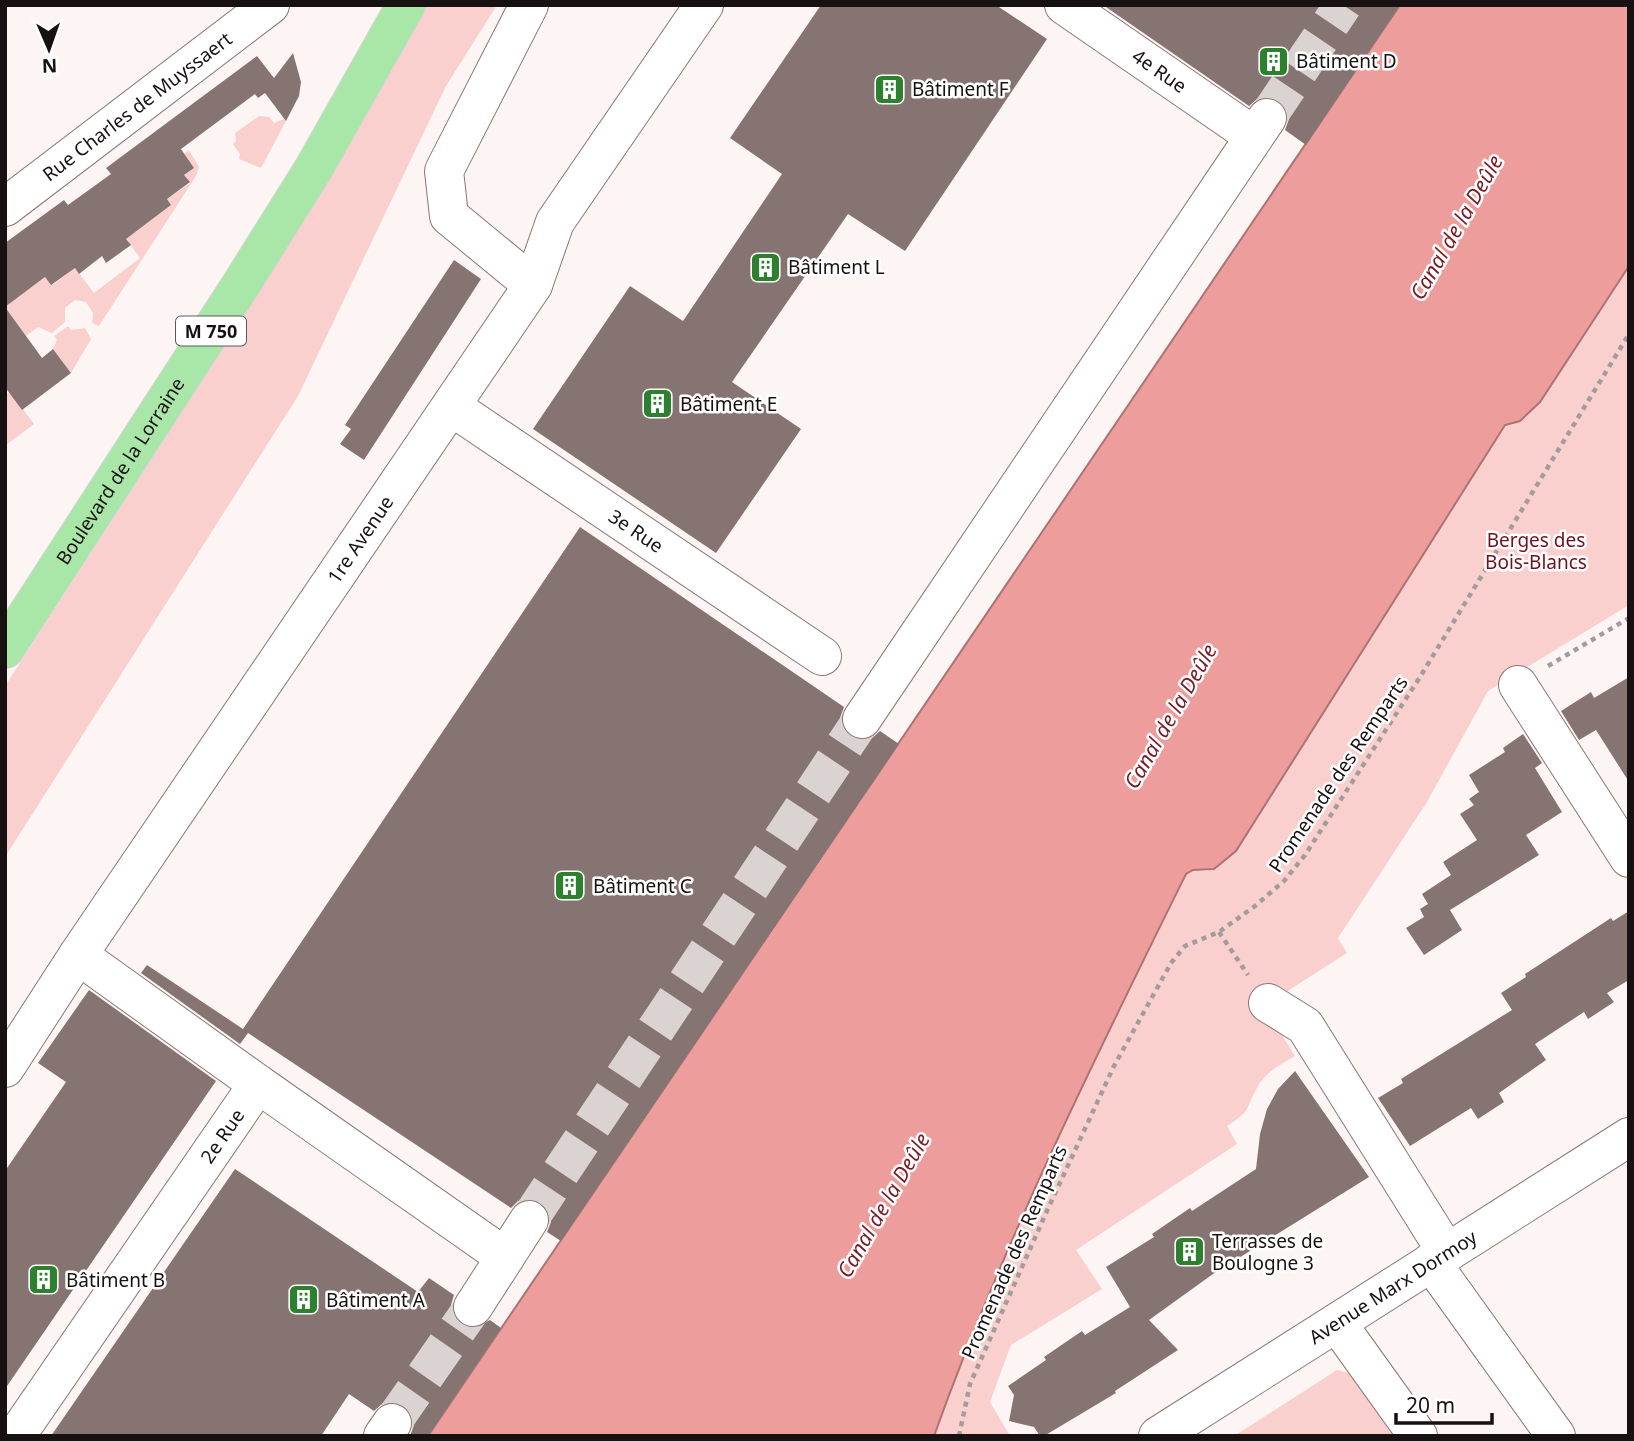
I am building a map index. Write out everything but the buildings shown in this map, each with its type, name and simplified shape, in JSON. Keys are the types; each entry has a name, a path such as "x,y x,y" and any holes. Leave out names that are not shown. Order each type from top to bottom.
{"main road":[{"name":"Boulevard de la Lorraine","path":"5,649 257,260 314,168 407,5"}],"street":[{"path":"529,5 444,171 449,216 533,285"},
{"name":"1re Avenue","path":"5,1068 78,955 533,285 555,222 704,5"},
{"name":"4e Rue","path":"862,719 1260,127 1064,5"},
{"name":"Rue Charles de Muyssaert","path":"5,208 260,8"},
{"name":"3e Rue","path":"452,407 822,656"},
{"path":"1518,684 1629,858"},
{"path":"78,955 505,1257"},
{"path":"1268,1003 1305,1026 1439,1257 1556,1436"},
{"name":"2e Rue","path":"16,1436 258,1084"},
{"name":"Avenue Marx Dormoy","path":"1158,1436 1629,1137"},
{"path":"472,1307 530,1220"},
{"path":"1337,1323 1418,1436"}],"path":[{"name":"Promenade des Remparts","path":"959,1436 970,1384 1114,1066 1171,963 1185,946 1219,932 1284,881 1305,855 1420,677 1629,334"},
{"path":"1518,684 1629,618"},
{"path":"1219,932 1268,1003"}],"green space":[{"path":"426,5 497,5 446,86 298,396 5,857 5,686 162,443"},
{"path":"259,116 269,117 274,123 284,119 286,121 261,168 239,159 240,154 233,144 236,141 235,133"},
{"path":"189,150 199,167 196,176 99,326 92,323 93,313 86,302 75,300 65,308 65,322 52,333 38,327 26,336 5,307 45,277 52,285 75,268 94,293 140,258 126,239 171,205 167,199 190,183 184,175 194,168 184,154"},
{"name":"Berges des Bois-Blancs","path":"1629,266 1629,605 1488,691 1427,802 1338,938 1347,953 1264,1006 1295,1056 1273,1069 1264,1078 1244,1113 1227,1126 1237,1144 1076,1250 1102,1289 1011,1345 990,1402 1010,1436 934,1436 1020,1222 1084,1082 1186,874 1193,870 1208,871 1505,425 1520,421 1540,402"},
{"path":"68,326 71,330 85,328 91,339 71,373 53,349 57,340 54,336"},
{"path":"10,392 34,424 6,445 5,396"},
{"path":"1337,1370 1353,1374 1404,1436 1234,1436"}],"water":[{"name":"Canal de la Deûle","path":"1400,5 1629,5 1629,266 1540,402 1520,421 1505,425 1236,851 1214,869 1193,870 1186,874 1084,1082 1020,1222 934,1436 428,1436"}],"tunnel":[{"path":"1267,118 1343,5"},
{"path":"529,1220 862,719"},
{"path":"392,1423 473,1307"}],"place":[{"name":"Bâtiment D","path":"1273,61"},
{"name":"Bâtiment F","path":"889,89"},
{"name":"Bâtiment L","path":"765,267"},
{"name":"Bâtiment E","path":"657,404"},
{"name":"Bâtiment C","path":"570,886"},
{"name":"Terrasses de Boulogne 3","path":"1189,1252"},
{"name":"Bâtiment B","path":"43,1280"},
{"name":"Bâtiment A","path":"303,1300"}]}
